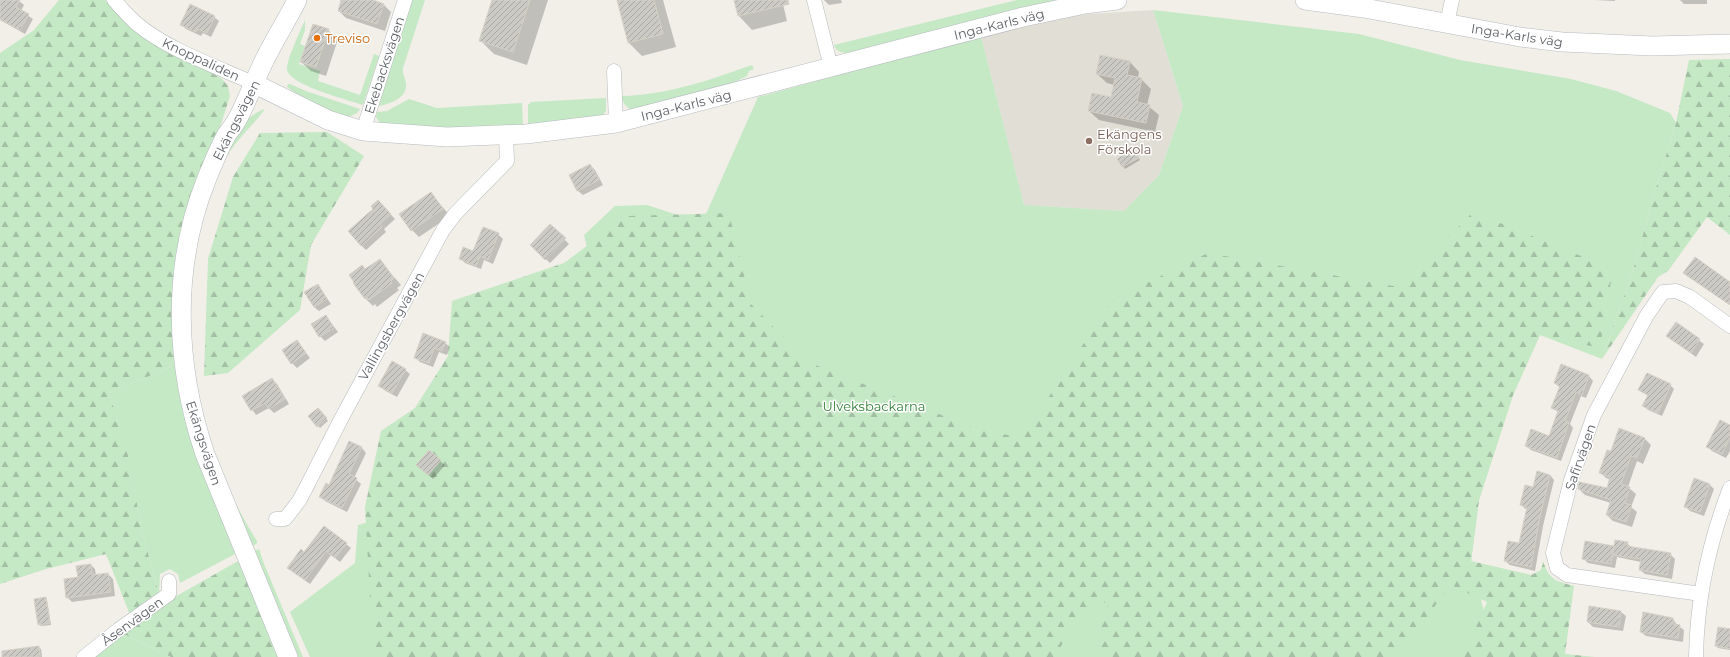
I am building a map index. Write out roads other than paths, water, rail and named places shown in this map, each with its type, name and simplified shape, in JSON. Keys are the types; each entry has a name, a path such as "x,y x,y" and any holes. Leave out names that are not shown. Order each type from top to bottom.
{"street":[{"name":"Knoppaliden","path":"114,0 137,24 177,50 255,84"},
{"name":"Ekängsvägen","path":"288,657 195,426 187,389 181,331 182,278 186,248 198,201 216,157 240,116 264,60 297,0"},
{"name":"Ekebacksvägen","path":"363,131 405,0"},
{"path":"814,0 831,67"},
{"name":"Inga-Karls väg","path":"255,84 328,120 363,131 447,137 533,133 616,122 1023,17 1085,4 1117,0"},
{"name":"Inga-Karls väg","path":"1305,0 1364,8 1447,24 1562,42 1652,46 1730,44"},
{"path":"1447,24 1452,0"},
{"path":"614,71 616,122"},
{"name":"Vallingsbergvägen","path":"276,519 286,519 299,501 347,407 443,230 455,214 507,161 506,134"},
{"name":"Safirvägen","path":"1701,594 1567,575 1557,568 1553,553 1571,480 1594,415 1647,315 1663,292 1676,290 1690,297 1730,326"},
{"path":"1696,657 1701,594 1710,550 1722,508 1730,488"},
{"name":"Åsenvägen","path":"84,657 118,630 169,594 169,581"}],"place":[{"name":"Treviso","path":"317,38"},
{"name":"Ekängens Förskola","path":"1089,141"}],"park label":[{"name":"Ulveksbackarna","path":"874,406"}]}
